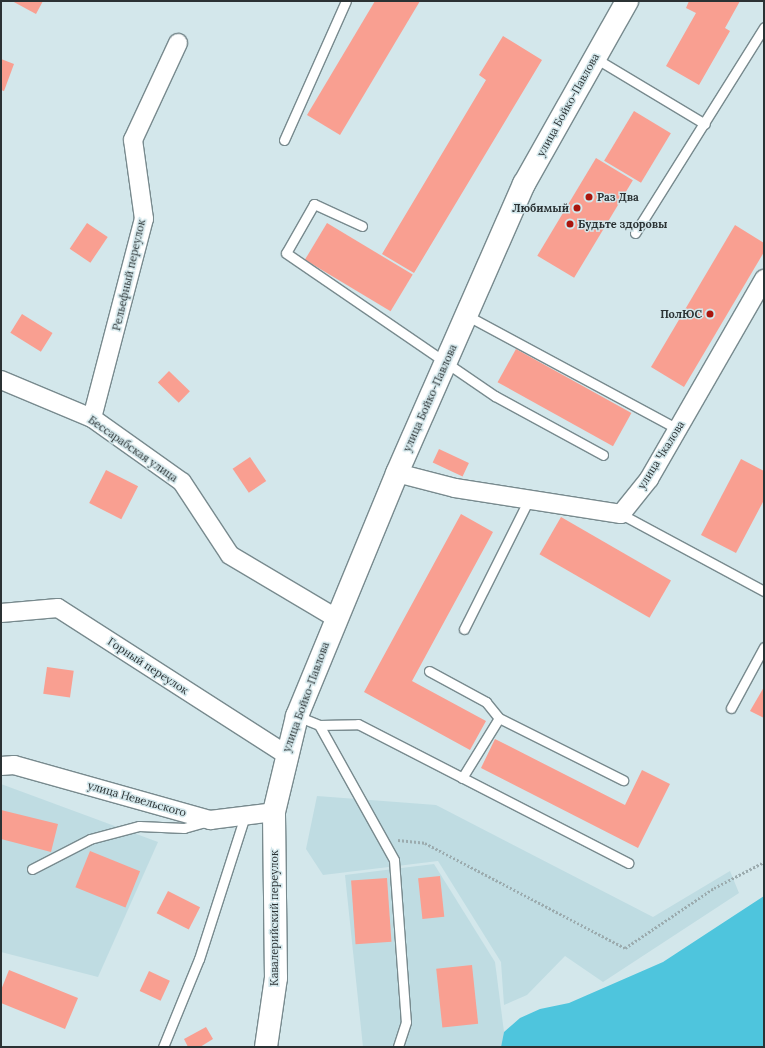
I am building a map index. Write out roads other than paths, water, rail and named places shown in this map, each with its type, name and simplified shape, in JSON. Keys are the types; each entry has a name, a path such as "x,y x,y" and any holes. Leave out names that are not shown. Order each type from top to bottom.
{"main road":[{"name":"улица Бойко-Павлова","path":"274,812 285,754 297,716 336,618 397,473 524,184 627,1"},
{"name":"Кавалерийский переулок","path":"266,1047 276,978 274,812"}],"street":[{"name":"Рельефный переулок","path":"92,418 144,219 133,140 178,43"},
{"name":"улица Чкалова","path":"622,514 649,479 764,279"},
{"name":"Бессарабская улица","path":"1,380 92,418 182,482 230,555 336,618"},
{"path":"397,473 455,488 622,514"},
{"name":"Горный переулок","path":"1,613 58,608 285,754"},
{"name":"улица Невельского","path":"1,766 14,765 210,820 274,812"}],"lane":[{"path":"284,140 346,1"},
{"path":"635,233 706,124 764,27"},
{"path":"595,58 706,124"},
{"path":"362,226 314,204 286,253 446,361 495,396 603,455"},
{"path":"466,315 678,429"},
{"path":"464,629 529,500"},
{"path":"622,514 764,591"},
{"path":"731,708 764,644"},
{"path":"429,671 486,702 499,718 623,780"},
{"path":"297,716 319,725 358,724 628,863"},
{"path":"462,778 499,718"},
{"path":"319,725 394,860 406,1022 398,1047"},
{"path":"163,1047 199,959 245,816"},
{"path":"32,869 90,839 139,826 184,828 210,820"}],"water":[{"path":"764,896 764,1047 501,1047 504,1032 520,1018 540,1009 569,1003 663,962"}],"place":[{"name":"Раз Два","path":"589,197"},
{"name":"Любимый","path":"577,208"},
{"name":"Будьте здоровы","path":"570,224"},
{"name":"ПолЮС","path":"710,314"}]}
